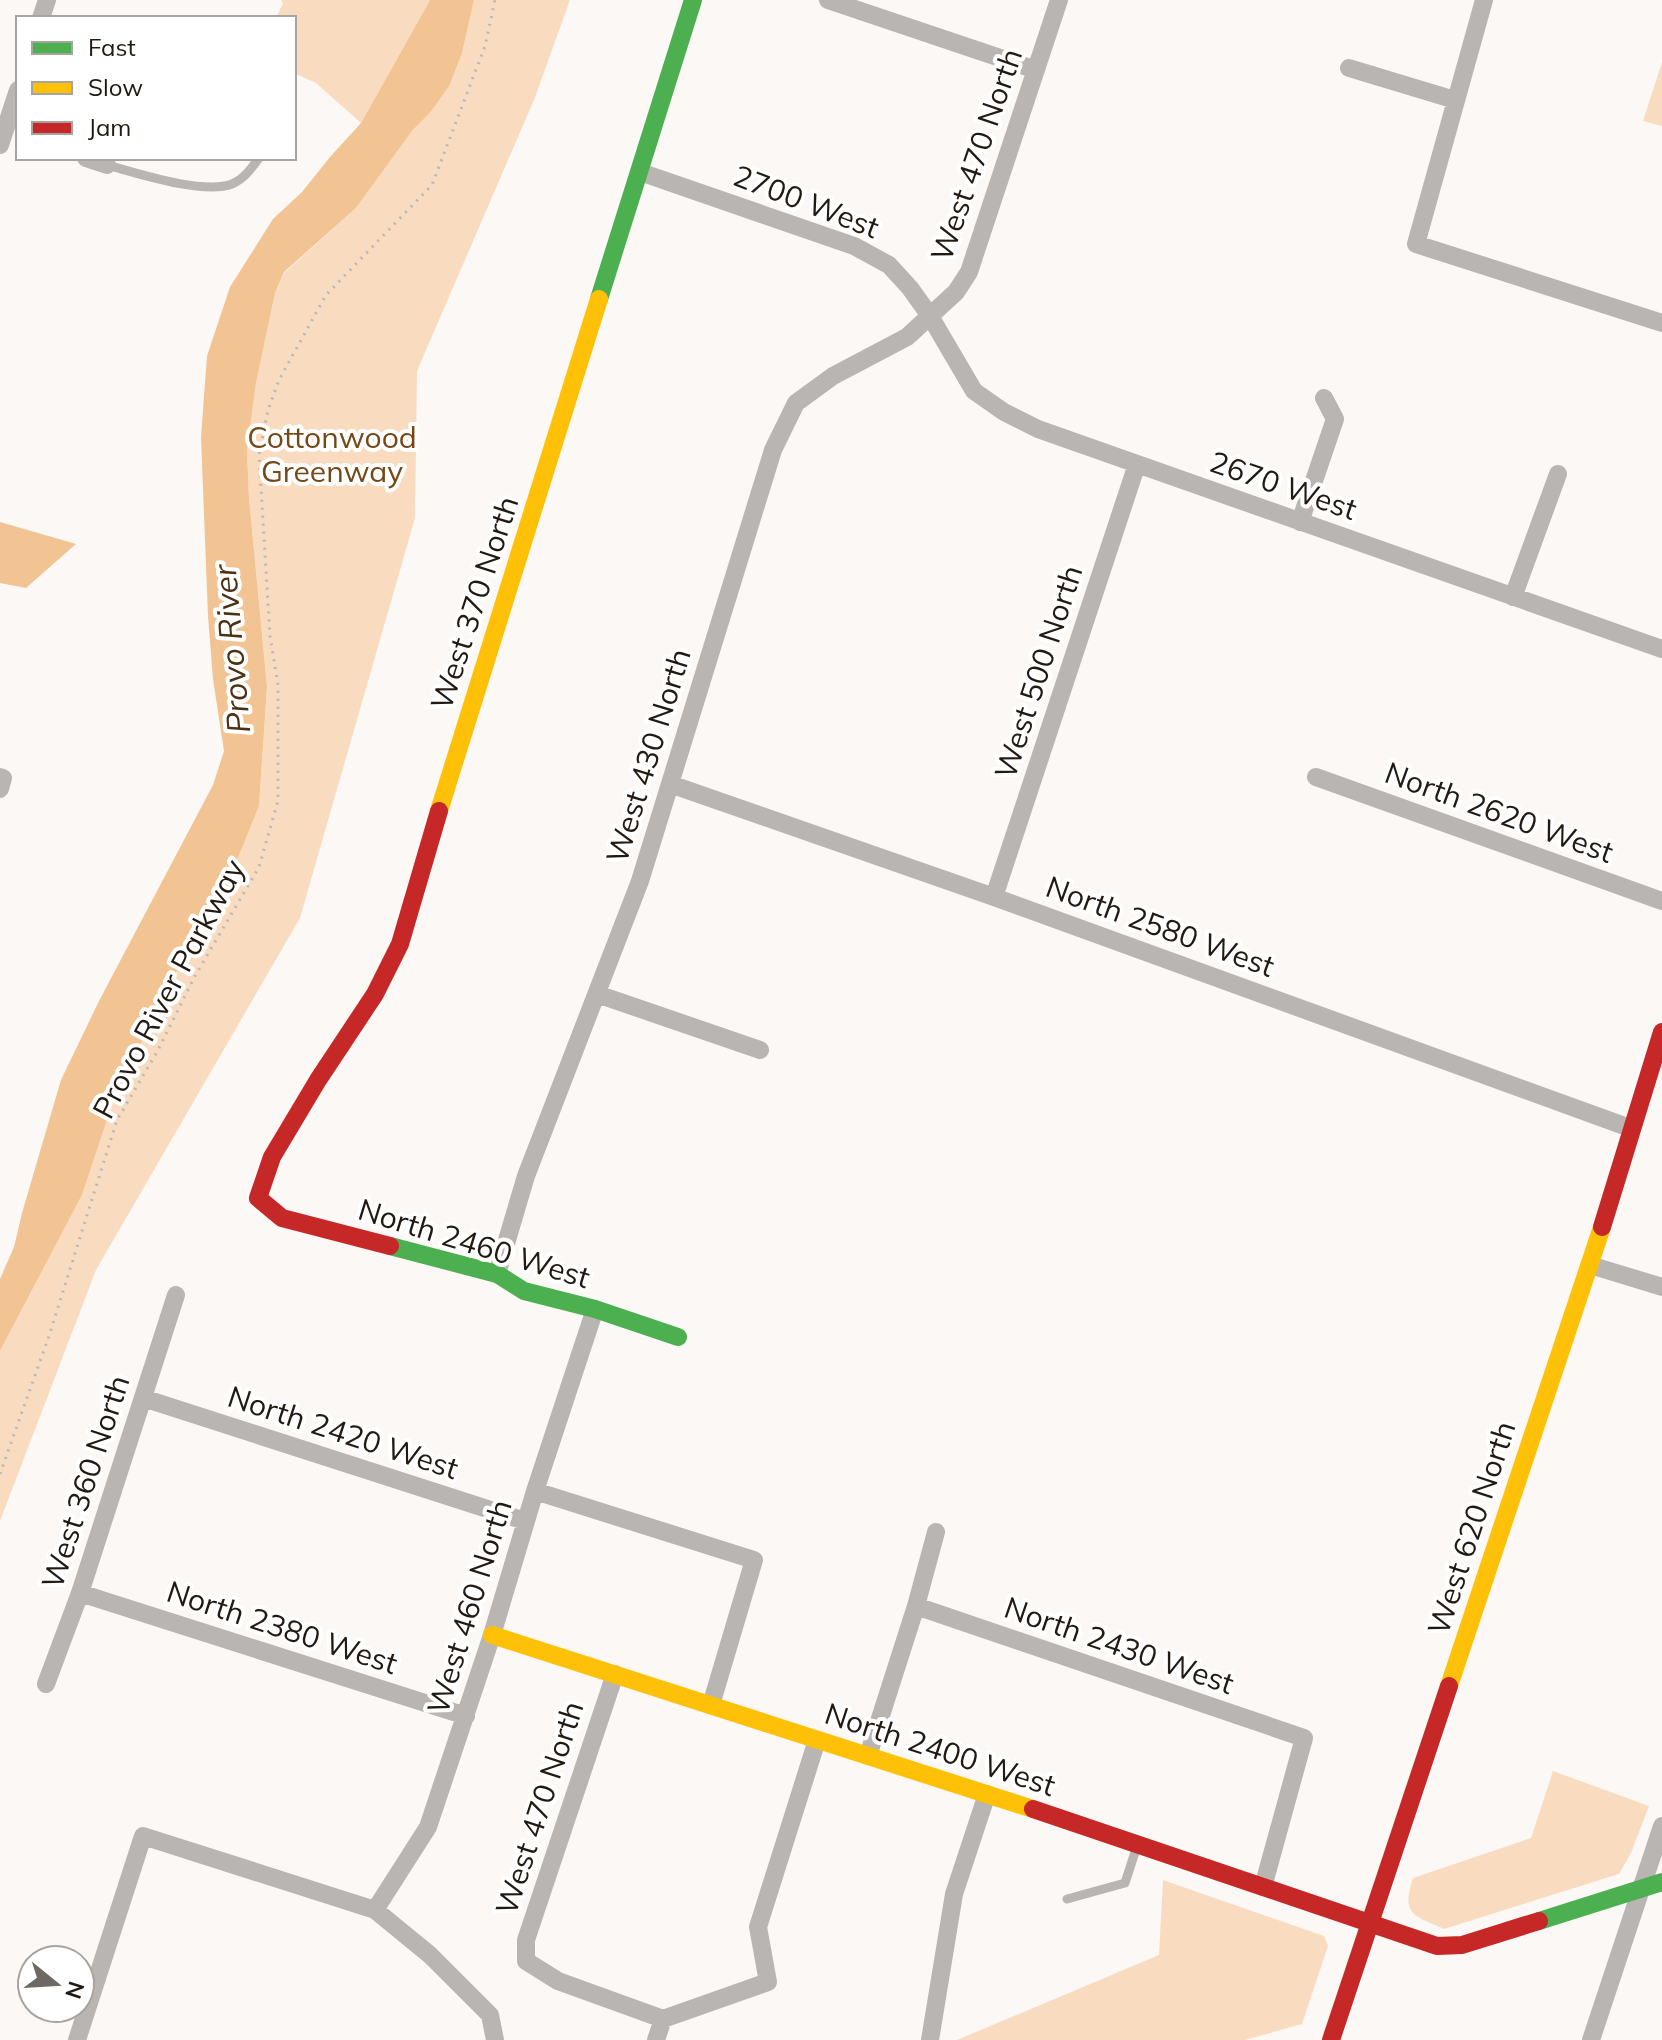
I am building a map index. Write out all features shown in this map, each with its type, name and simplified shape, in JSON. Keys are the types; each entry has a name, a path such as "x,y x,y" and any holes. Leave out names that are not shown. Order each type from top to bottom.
{"street":[{"name":"West 370 North","path":"258,1198 272,1157 375,994 400,944 441,803 693,0"},
{"path":"828,0 1036,70"},
{"name":"West 470 North","path":"930,316 956,292 969,272 1059,0"},
{"path":"1484,0 1416,244 1662,323"},
{"path":"1349,68 1455,100"},
{"path":"8,137 16,99"},
{"path":"92,160 107,165"},
{"name":"2700 West","path":"640,172 854,246 889,265 930,316"},
{"name":"2670 West","path":"930,316 974,391 1004,412 1038,429 1662,649"},
{"name":"West 430 North","path":"497,1274 526,1176 640,881 773,450 796,403 833,376 907,337 930,316"},
{"path":"1300,522 1335,419 1324,398"},
{"name":"West 500 North","path":"994,897 1137,464"},
{"path":"1513,597 1558,474"},
{"name":"North 2620 West","path":"1316,777 1662,901"},
{"name":"North 2580 West","path":"670,784 994,897 1630,1128"},
{"path":"597,994 760,1050"},
{"name":"West 620 North","path":"1331,2040 1590,1265 1662,1032"},
{"name":"North 2460 West","path":"258,1198 282,1218 497,1274 524,1291 595,1309 678,1337"},
{"path":"1590,1265 1662,1287"},
{"name":"West 360 North","path":"46,1684 80,1593 176,1295"},
{"name":"West 460 North","path":"375,1910 428,1827 595,1309"},
{"name":"North 2420 West","path":"143,1398 525,1521"},
{"path":"535,1491 754,1560 711,1705"},
{"path":"868,1756 936,1532"},
{"name":"North 2380 West","path":"80,1593 466,1716"},
{"name":"North 2430 West","path":"916,1606 1304,1738 1263,1887"},
{"name":"North 2400 West","path":"492,1635 1138,1843 1437,1946 1450,1947 1662,1882"},
{"name":"West 470 North","path":"615,1674 526,1940 526,1961 558,1981 663,2019"},
{"path":"656,2040 663,2019 768,1982 758,1927 817,1740"},
{"path":"930,2040 954,1894 987,1794"},
{"path":"1591,2040 1662,1826"},
{"path":"77,2040 143,1836 375,1910 430,1955 490,2015 495,2040"}],"lane":[{"path":"107,165 166,181 207,186 230,185 247,174 258,160"},
{"path":"1067,1899 1125,1883 1138,1843"}],"path":[{"name":"Provo River Parkway","path":"0,1474 49,1336 117,1120 157,1052 195,976 259,867 278,801 278,685 270,636 259,455 268,410 279,380 326,295 432,185 485,46 495,0"}],"green space":[{"path":"281,0 430,0 361,123 316,83 296,74 296,16 277,16 283,3"},
{"name":"Cottonwood Greenway","path":"474,0 570,0 534,100 417,371 415,518 300,918 96,1270 0,1521 0,1351 82,1195 116,1093 190,945 227,885 259,806 267,687 247,451 256,383 275,293 284,273 356,208 412,131 429,114 462,53"},
{"path":"1662,62 1662,126 1643,121"},
{"path":"1553,1771 1649,1806 1631,1853 1619,1874 1444,1929 1412,1912 1408,1900 1413,1878 1531,1838"},
{"path":"1163,1880 1324,1936 1328,1946 1302,2024 1245,2040 957,2040 1159,1955"}],"water":[{"name":"Provo River","path":"430,0 474,0 462,53 449,86 356,208 284,272 275,293 256,383 247,451 267,687 259,806 227,885 190,945 116,1093 82,1195 0,1351 0,1279 14,1247 61,1080 99,1001 213,785 224,751 213,679 208,616 201,437 207,356 230,287 273,219 302,192 361,123"},
{"path":"0,522 76,544 26,588 0,583"}],"traffic: fast":[{"path":"599,299 693,0"},
{"path":"390,1246 497,1274 524,1291 595,1309 678,1337"},
{"path":"1539,1921 1662,1882"}],"traffic: slow":[{"path":"439,811 599,299"},
{"path":"1449,1686 1602,1227"},
{"path":"492,1635 1033,1809"}],"traffic: jam":[{"path":"390,1246 282,1218 258,1198 272,1157 375,994 400,944 439,811"},
{"path":"1602,1227 1662,1032"},
{"path":"1331,2040 1449,1686"},
{"path":"1033,1809 1437,1946 1462,1945 1539,1921"}]}
